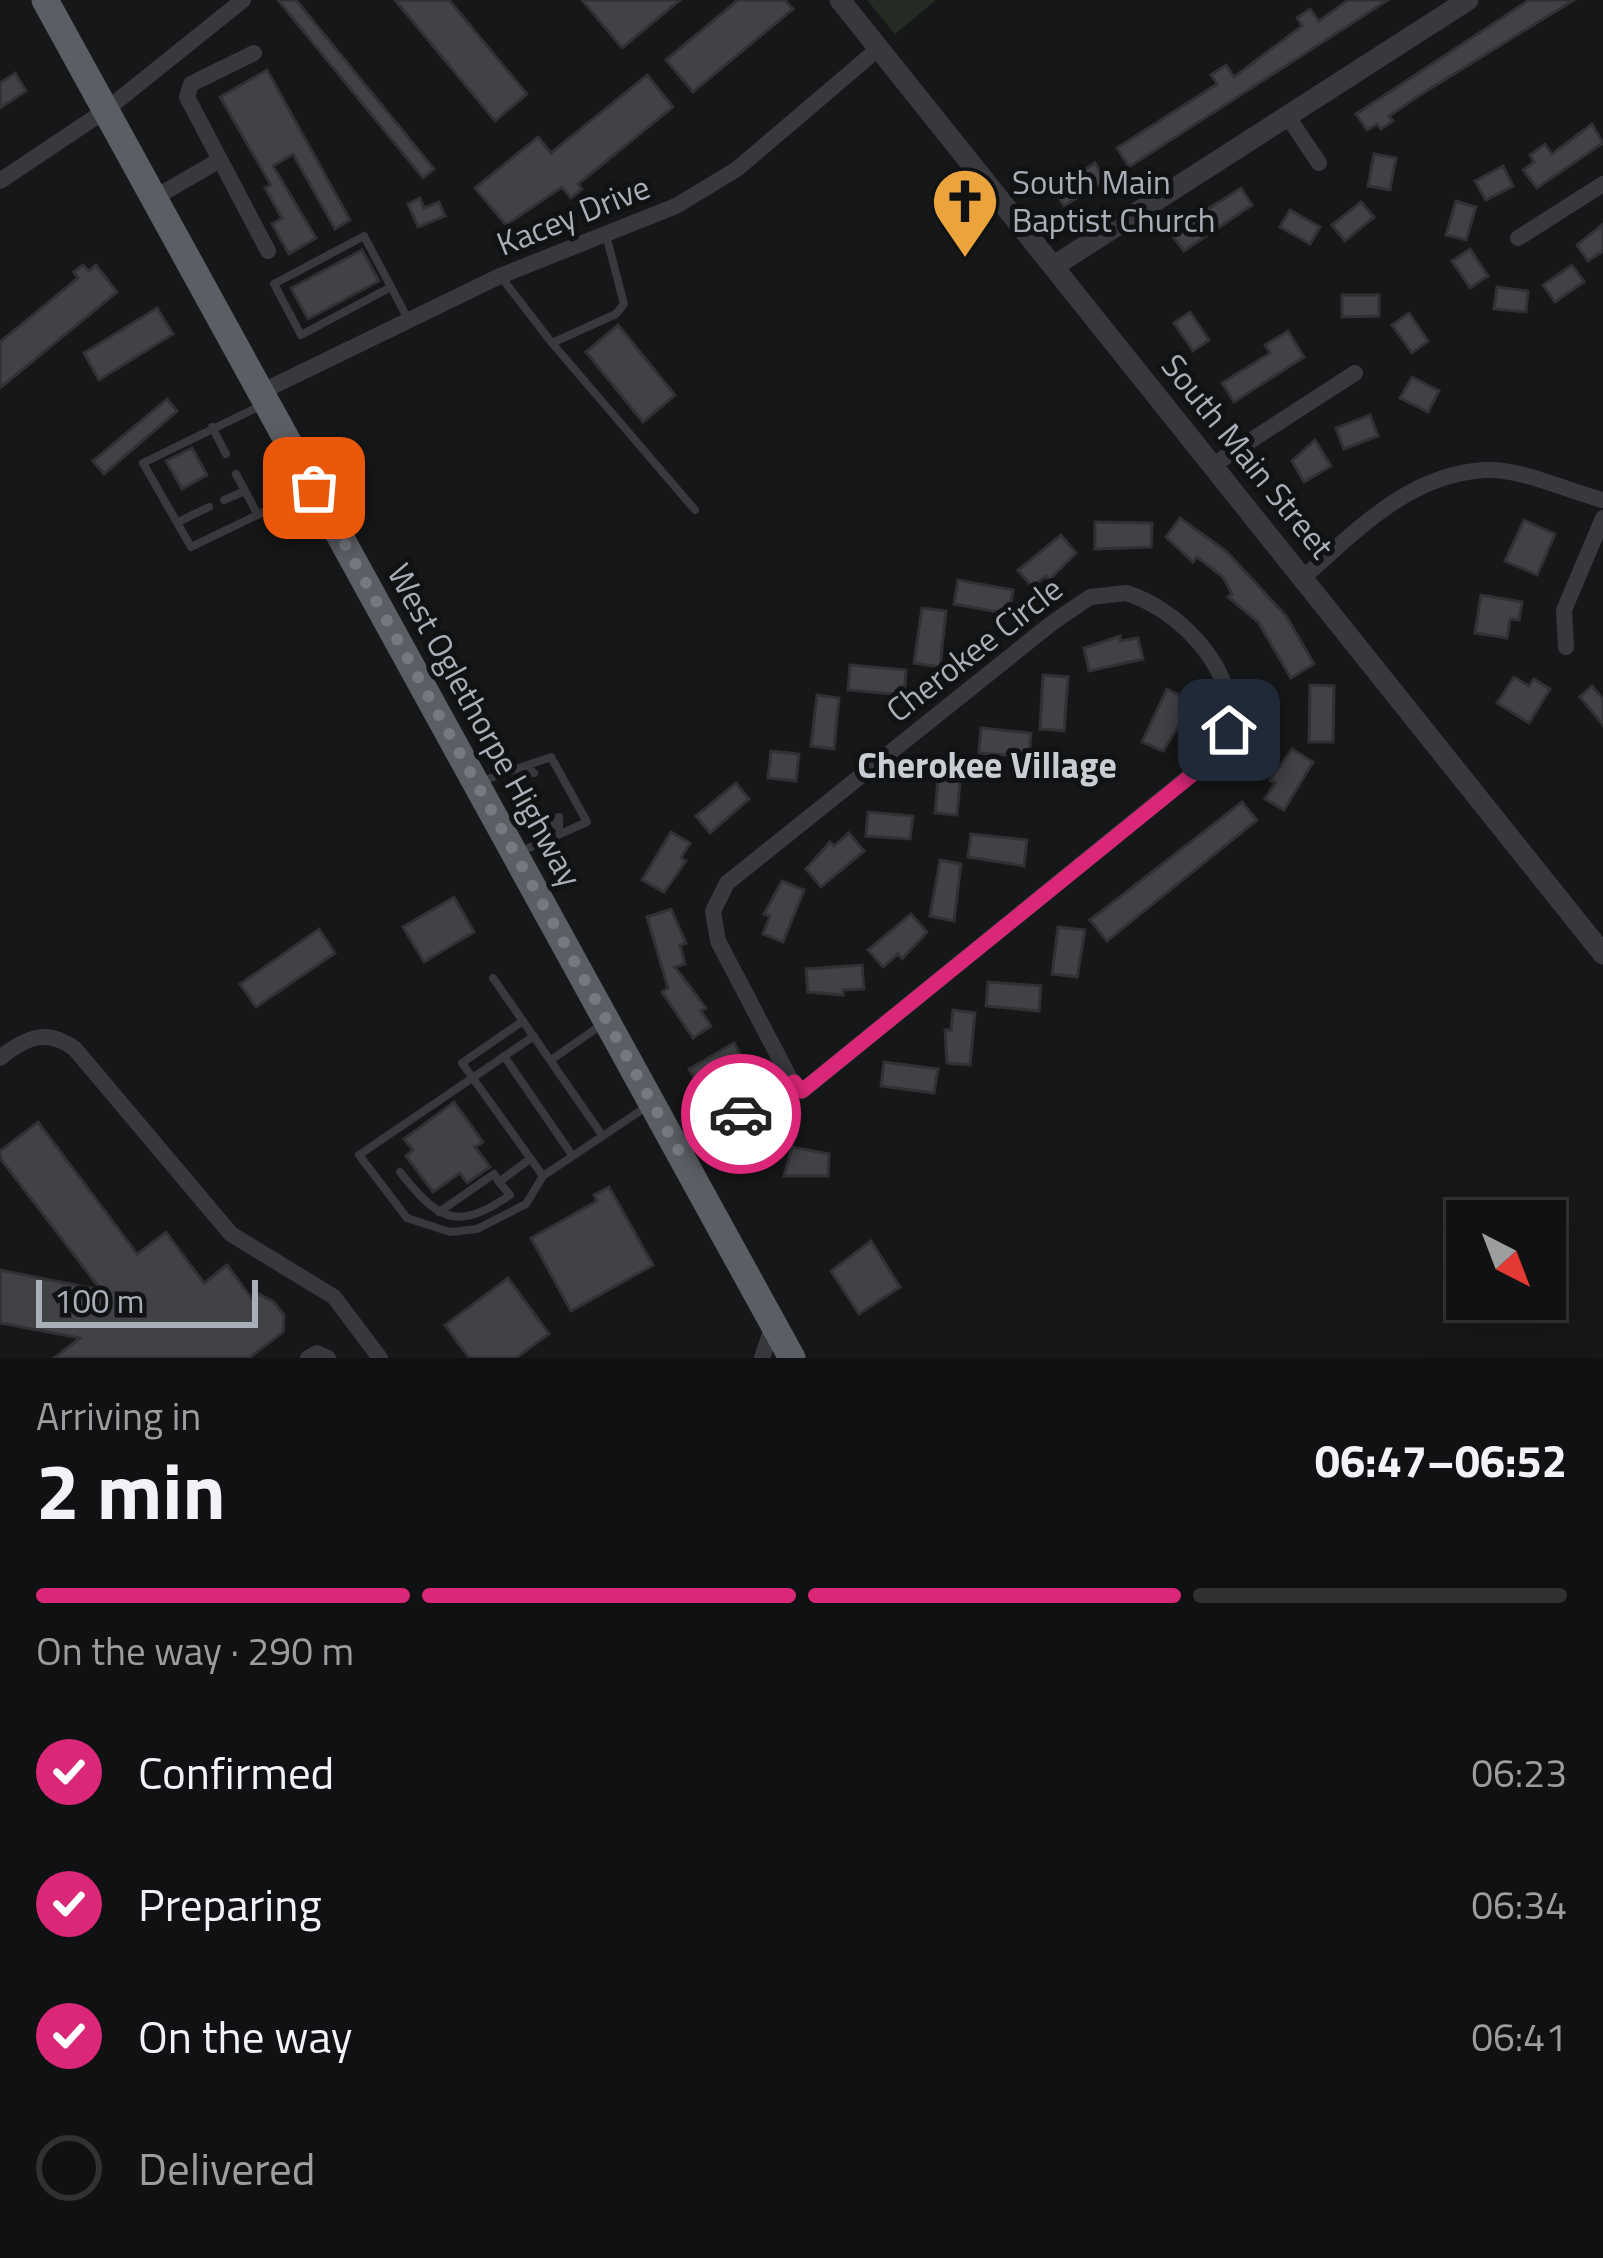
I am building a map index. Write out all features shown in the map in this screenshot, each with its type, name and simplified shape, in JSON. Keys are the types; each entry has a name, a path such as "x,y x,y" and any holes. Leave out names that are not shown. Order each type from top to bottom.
{"highway":[{"name":"West Oglethorpe Highway","path":"45,0 792,1358"}],"street":[{"path":"0,181 106,110 243,0"},
{"name":"South Main Street","path":"840,0 1603,954"},
{"path":"1054,266 1468,0"},
{"name":"Kacey Drive","path":"264,397 500,276 676,206 736,169 879,48"},
{"path":"254,52 191,84 187,97 268,251"},
{"path":"1286,114 1319,163"},
{"path":"154,199 218,161"},
{"path":"1517,238 1603,184"},
{"path":"1213,465 1355,373"},
{"path":"1303,578 1383,507 1435,480 1488,470 1603,500"},
{"path":"1566,647 1564,610 1603,518"},
{"name":"Cherokee Circle","path":"1126,593 1159,603 1217,667 1231,712 1229,730 1214,757 802,1091 794,1082 718,941 713,911 727,883 1090,597 1126,593"},
{"path":"0,1058 39,1036 59,1037 75,1049 231,1234 334,1297 380,1358"},
{"name":"Cherokee Circle","path":"678,1150 794,1082"},
{"path":"762,1358 774,1324"},
{"path":"308,1358 316,1353 328,1358"}],"lane":[{"path":"552,343 616,314 624,304 605,234"},
{"path":"391,287 301,335 274,284 364,236 391,287 408,320"},
{"path":"500,276 695,510"},
{"path":"264,397 143,463 191,548 314,488"},
{"path":"212,427 226,454"},
{"path":"236,474 258,515"},
{"path":"224,500 245,491"},
{"path":"177,522 209,507"},
{"path":"477,784 529,770 550,757 587,821 558,825 515,854"},
{"path":"493,978 602,1136"},
{"path":"523,1021 462,1063 543,1176"},
{"path":"551,1060 607,1021"},
{"path":"534,1036 359,1155 407,1218 450,1232 477,1229 526,1204 543,1176 652,1103"},
{"path":"504,1056 572,1155"},
{"path":"500,1182 530,1159"},
{"path":"400,1172 424,1202 440,1212 454,1218 478,1217 510,1195 494,1174 440,1212"}],"shaded area":[{"path":"867,0 936,0 895,34"}],"building":[{"path":"278,0 296,0 434,169 423,178"},
{"path":"395,0 449,0 527,94 495,121"},
{"path":"582,0 680,0 622,48"},
{"path":"738,0 785,0 793,9 693,92 666,60"},
{"path":"1348,0 1388,0 1129,167 1117,148 1217,84 1211,75 1226,65 1234,77 1302,26 1297,18 1310,9 1319,21"},
{"path":"1529,0 1574,0 1420,95 1389,116 1393,121 1381,129 1377,124 1367,130 1356,114"},
{"path":"267,70 350,220 335,229 293,154 273,166 316,238 289,254 272,224 282,218 265,188 271,185 220,97"},
{"path":"15,73 26,91 0,108 0,83"},
{"path":"647,75 673,107 578,184 582,189 571,198 562,187 506,225 475,188 538,137 551,153"},
{"path":"1592,124 1603,143 1537,188 1523,170 1534,162 1530,155 1545,144 1552,154"},
{"path":"1374,154 1396,158 1390,190 1368,186"},
{"path":"1095,163 1106,180 1064,206 1053,189"},
{"path":"1503,166 1513,186 1486,200 1475,181"},
{"path":"1241,188 1252,205 1184,251 1170,233"},
{"path":"420,198 424,208 439,202 445,216 418,227 408,204"},
{"path":"1456,201 1476,207 1466,240 1446,235"},
{"path":"1361,202 1374,217 1345,241 1332,225"},
{"path":"1290,210 1320,227 1310,244 1280,227"},
{"path":"1603,224 1603,251 1588,261 1577,245"},
{"path":"1470,249 1488,276 1470,288 1452,261"},
{"path":"362,250 379,281 308,319 291,288"},
{"path":"83,265 89,271 96,265 117,292 0,388 0,342 78,278 74,272"},
{"path":"1572,265 1584,282 1555,302 1543,285"},
{"path":"1497,287 1528,291 1526,312 1494,309"},
{"path":"1342,295 1379,295 1379,316 1342,317"},
{"path":"157,308 173,334 99,380 84,353"},
{"path":"1190,312 1209,340 1193,351 1174,323"},
{"path":"1409,313 1428,341 1412,353 1392,325"},
{"path":"618,325 675,395 643,422 586,352"},
{"path":"1288,331 1304,357 1234,402 1222,383 1270,353 1265,345"},
{"path":"1412,377 1439,391 1428,412 1400,398"},
{"path":"167,399 177,411 104,474 93,461"},
{"path":"1370,415 1378,436 1344,449 1336,428"},
{"path":"1315,440 1331,466 1304,482 1292,461"},
{"path":"192,448 207,475 182,489 166,461"},
{"path":"1180,518 1227,552 1286,616 1314,664 1291,678 1258,622 1228,597 1232,594 1223,577 1197,557 1193,562 1166,537"},
{"path":"1524,520 1555,534 1537,575 1505,561"},
{"path":"1095,522 1152,523 1151,547 1095,549"},
{"path":"1061,535 1076,553 1049,580 1046,576 1032,587 1018,570"},
{"path":"958,580 1013,590 1009,614 954,604"},
{"path":"1481,595 1522,602 1519,620 1510,619 1507,638 1475,633"},
{"path":"922,608 946,611 940,667 914,663"},
{"path":"1120,636 1120,641 1138,638 1143,659 1089,671 1084,648"},
{"path":"850,665 906,670 904,695 848,690"},
{"path":"1043,675 1068,677 1064,731 1040,729"},
{"path":"1514,677 1529,686 1534,679 1550,689 1529,723 1497,703"},
{"path":"1310,685 1334,686 1333,742 1309,742"},
{"path":"1592,686 1603,699 1603,725 1580,697"},
{"path":"1167,689 1187,699 1179,716 1183,719 1163,751 1142,742"},
{"path":"817,695 839,698 834,749 811,746"},
{"path":"981,728 1031,733 1029,757 979,753"},
{"path":"1292,749 1313,762 1284,810 1265,799 1275,783 1270,780"},
{"path":"771,751 799,754 796,781 768,778"},
{"path":"940,756 962,758 957,815 935,813"},
{"path":"736,783 749,799 710,833 696,816"},
{"path":"1242,802 1257,820 1107,941 1090,920"},
{"path":"868,812 913,816 910,839 866,836"},
{"path":"671,832 690,843 681,858 686,861 664,892 642,880"},
{"path":"849,833 864,851 821,887 806,869 830,842 834,846"},
{"path":"971,834 1027,840 1024,866 968,857"},
{"path":"940,860 961,864 954,921 930,916"},
{"path":"782,881 804,890 783,942 763,934 770,916 764,914"},
{"path":"454,897 474,932 424,962 403,927"},
{"path":"671,909 686,943 680,945 685,964 675,967 706,1008 701,1011 711,1026 693,1038 662,992 668,988 647,917"},
{"path":"911,914 927,932 902,959 898,954 883,967 868,950"},
{"path":"1058,927 1085,930 1077,977 1052,974"},
{"path":"319,929 335,953 256,1007 240,984"},
{"path":"862,965 864,989 843,990 843,995 808,992 806,969"},
{"path":"988,982 1041,986 1039,1011 986,1006"},
{"path":"953,1010 975,1013 970,1065 947,1063 945,1030 951,1030"},
{"path":"734,1043 746,1064 718,1085 715,1080 700,1088 689,1069"},
{"path":"884,1062 938,1069 934,1093 881,1086"},
{"path":"454,1102 483,1142 475,1147 490,1167 467,1183 460,1173 433,1192 406,1156 413,1150 404,1139"},
{"path":"38,1122 137,1254 166,1232 204,1283 227,1265 252,1299 259,1294 274,1302 284,1315 283,1332 249,1358 54,1358 80,1338 0,1323 0,1270 101,1290 0,1158 0,1151"},
{"path":"792,1147 829,1154 828,1176 784,1176"},
{"path":"609,1187 653,1265 571,1311 531,1238 597,1201 594,1195"},
{"path":"871,1241 900,1287 859,1314 831,1271"},
{"path":"508,1278 549,1334 516,1358 469,1358 445,1325"}],"way so far":[{"path":"314,488 678,1150 741,1114"}],"place":[{"name":"South Main Baptist Church","path":"965,260"}],"district":[{"name":"Cherokee Village","path":"987,764"}],"route":[{"path":"741,1114 794,1082 796,1090 802,1091 1214,757 1229,730"}]}
